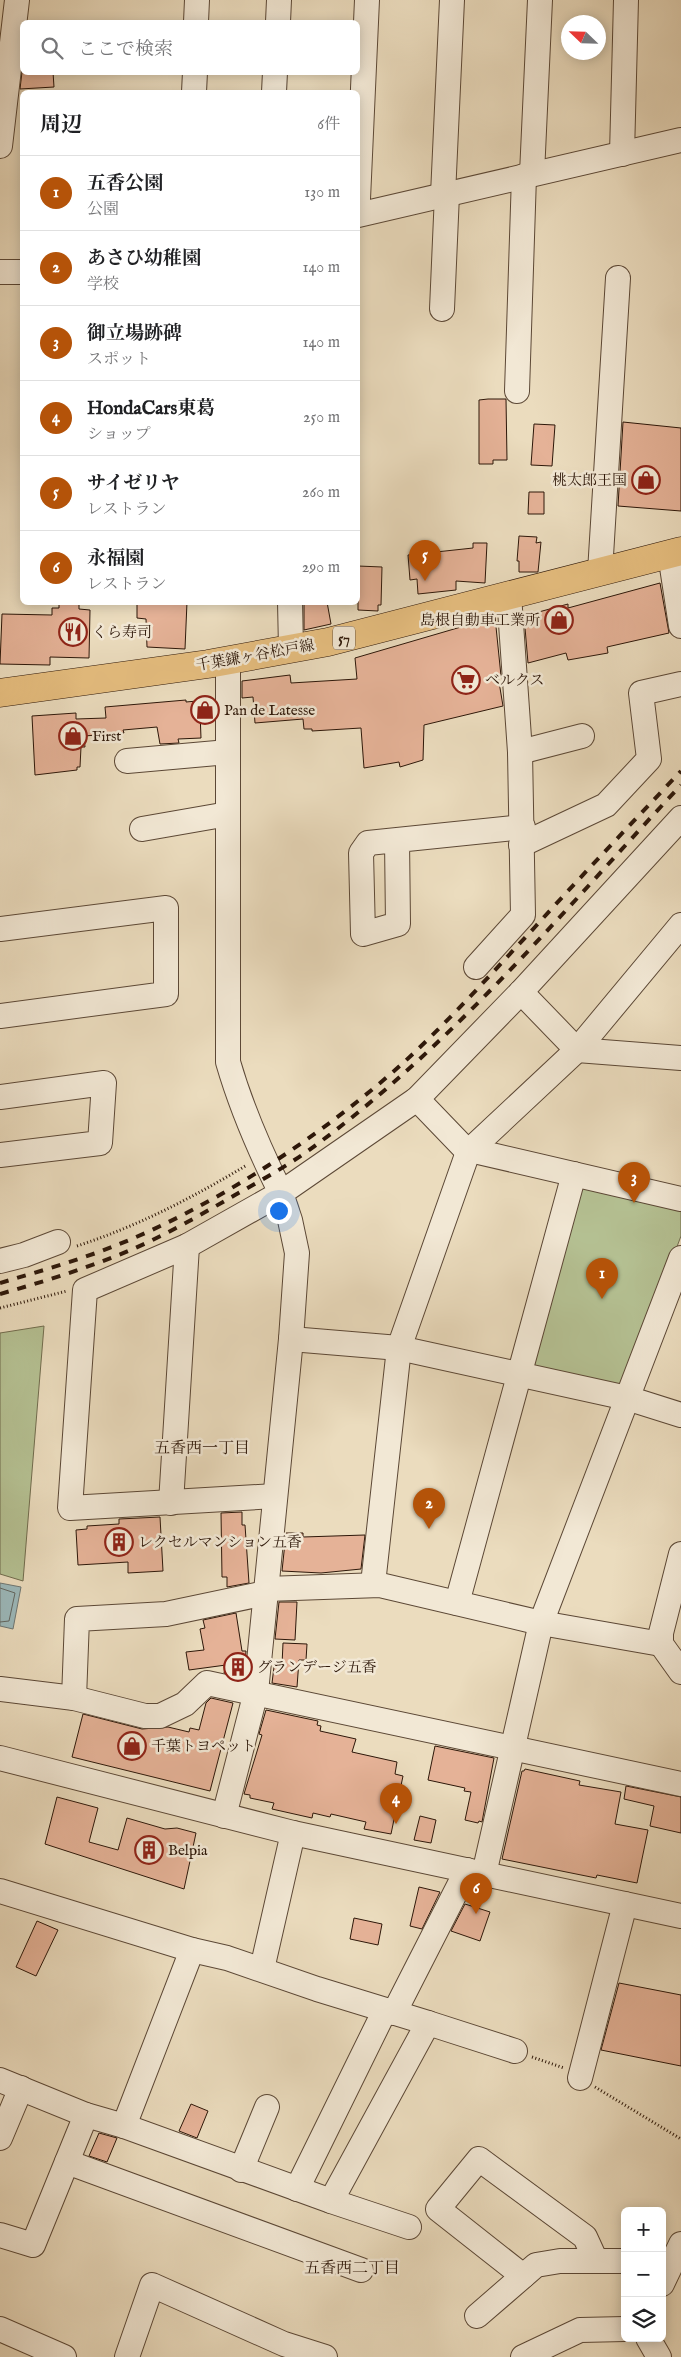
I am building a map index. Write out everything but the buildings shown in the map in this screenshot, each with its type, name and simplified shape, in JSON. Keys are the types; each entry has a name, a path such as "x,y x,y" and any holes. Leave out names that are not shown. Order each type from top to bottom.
{"main road":[{"name":"千葉鎌ヶ谷松戸線","path":"0,693 228,660 328,642 675,553"}],"street":[{"path":"196,20 197,0"},
{"path":"278,20 279,0"},
{"path":"360,155 367,0"},
{"path":"442,309 444,195 452,0"},
{"path":"517,391 528,175 540,0"},
{"path":"622,154 626,0"},
{"path":"0,146 10,9"},
{"path":"194,90 195,75"},
{"path":"274,90 275,75"},
{"path":"360,215 681,140"},
{"path":"0,272 20,272"},
{"path":"600,572 618,278"},
{"path":"675,553 681,626"},
{"path":"476,967 523,915 520,752 509,595"},
{"path":"290,605 291,648"},
{"path":"224,1816 256,1692 298,1253 281,1193 263,1156 235,1087 228,1062 228,660"},
{"path":"397,840 522,836 606,805 649,759 641,693 681,684"},
{"path":"520,752 582,736"},
{"path":"127,761 228,752"},
{"path":"142,829 228,814"},
{"path":"275,1496 70,1508 85,1290 187,1246 281,1193 417,1099 522,992 681,818"},
{"path":"0,928 166,908 166,994 0,1016"},
{"path":"374,1584 399,1348 469,1151 577,1050 681,925"},
{"path":"522,992 577,1050 681,1058"},
{"path":"0,1097 104,1083 100,1143 0,1155"},
{"path":"417,1099 469,1151 681,1199"},
{"path":"457,1603 574,1174"},
{"path":"0,1260 66,1244"},
{"path":"171,1503 187,1246"},
{"path":"297,2189 390,2011 476,1872 512,1747 541,1623 681,1258"},
{"path":"291,1339 399,1348 627,1398 681,1415"},
{"path":"681,1554 661,1633 661,1644 681,1672"},
{"path":"74,1698 77,1619 166,1614 266,1591 374,1584 541,1623 661,1644"},
{"path":"0,1689 74,1698 145,1716 160,1716 186,1704 207,1683 681,1784"},
{"path":"0,1758 293,1833 681,1916"},
{"path":"262,1969 293,1833"},
{"path":"0,1891 192,1950 262,1969 515,2051"},
{"path":"580,2078 625,1904"},
{"path":"124,2126 192,1950"},
{"path":"331,2201 428,2023"},
{"path":"0,2138 10,2084 86,2115 124,2126 241,2170 409,2227"},
{"path":"241,2170 268,2107"},
{"path":"0,2234 33,2245 86,2115"},
{"path":"523,2276 438,2208 479,2159 585,2237 596,2261"},
{"path":"68,2162 361,2270"},
{"path":"666,2272 671,2256"},
{"path":"477,2316 536,2265 560,2261 621,2262"},
{"path":"127,2357 152,2285 282,2350 325,2357"},
{"path":"0,2329 64,2357"},
{"path":"523,2357 580,2330 621,2329"},
{"path":"651,2342 660,2357"}],"path":[{"path":"66,1244 138,1224 199,1194 263,1156"},
{"path":"0,1308 72,1289 85,1290"},
{"path":"515,2051 559,2066 681,2139"}],"green space":[{"path":"579,1183 681,1208 681,1236 625,1384 614,1389 533,1370"},
{"path":"44,1326 23,1581 0,1574 0,1333"}],"water":[{"path":"0,1583 21,1587 13,1629 0,1626"}],"railway":[{"path":"0,1283 112,1247 189,1212 264,1168 336,1118 402,1064 437,1031 681,771"},
{"path":"0,1294 87,1267 147,1243 268,1176 320,1142 370,1103 464,1017 681,785"}],"place":[{"name":"桃太郎王国","path":"646,480"},
{"name":"サイゼリヤ","path":"425,581"},
{"name":"島根自動車工業所","path":"559,620"},
{"name":"くら寿司","path":"73,632"},
{"name":"ベルクス","path":"466,680"},
{"name":"Pan de Latesse","path":"205,710"},
{"name":"First","path":"73,736"},
{"name":"御立場跡碑","path":"634,1203"},
{"name":"五香公園","path":"602,1299"},
{"name":"あさひ幼稚園","path":"429,1529"},
{"name":"レクセルマンション五香","path":"119,1542"},
{"name":"グランデージ五香","path":"238,1667"},
{"name":"千葉トヨペット","path":"132,1746"},
{"name":"HondaCars東葛","path":"396,1824"},
{"name":"Belpia","path":"149,1850"},
{"name":"永福園","path":"476,1914"}],"district":[{"name":"五香西一丁目","path":"202,1447"},
{"name":"五香西二丁目","path":"352,2267"}]}
